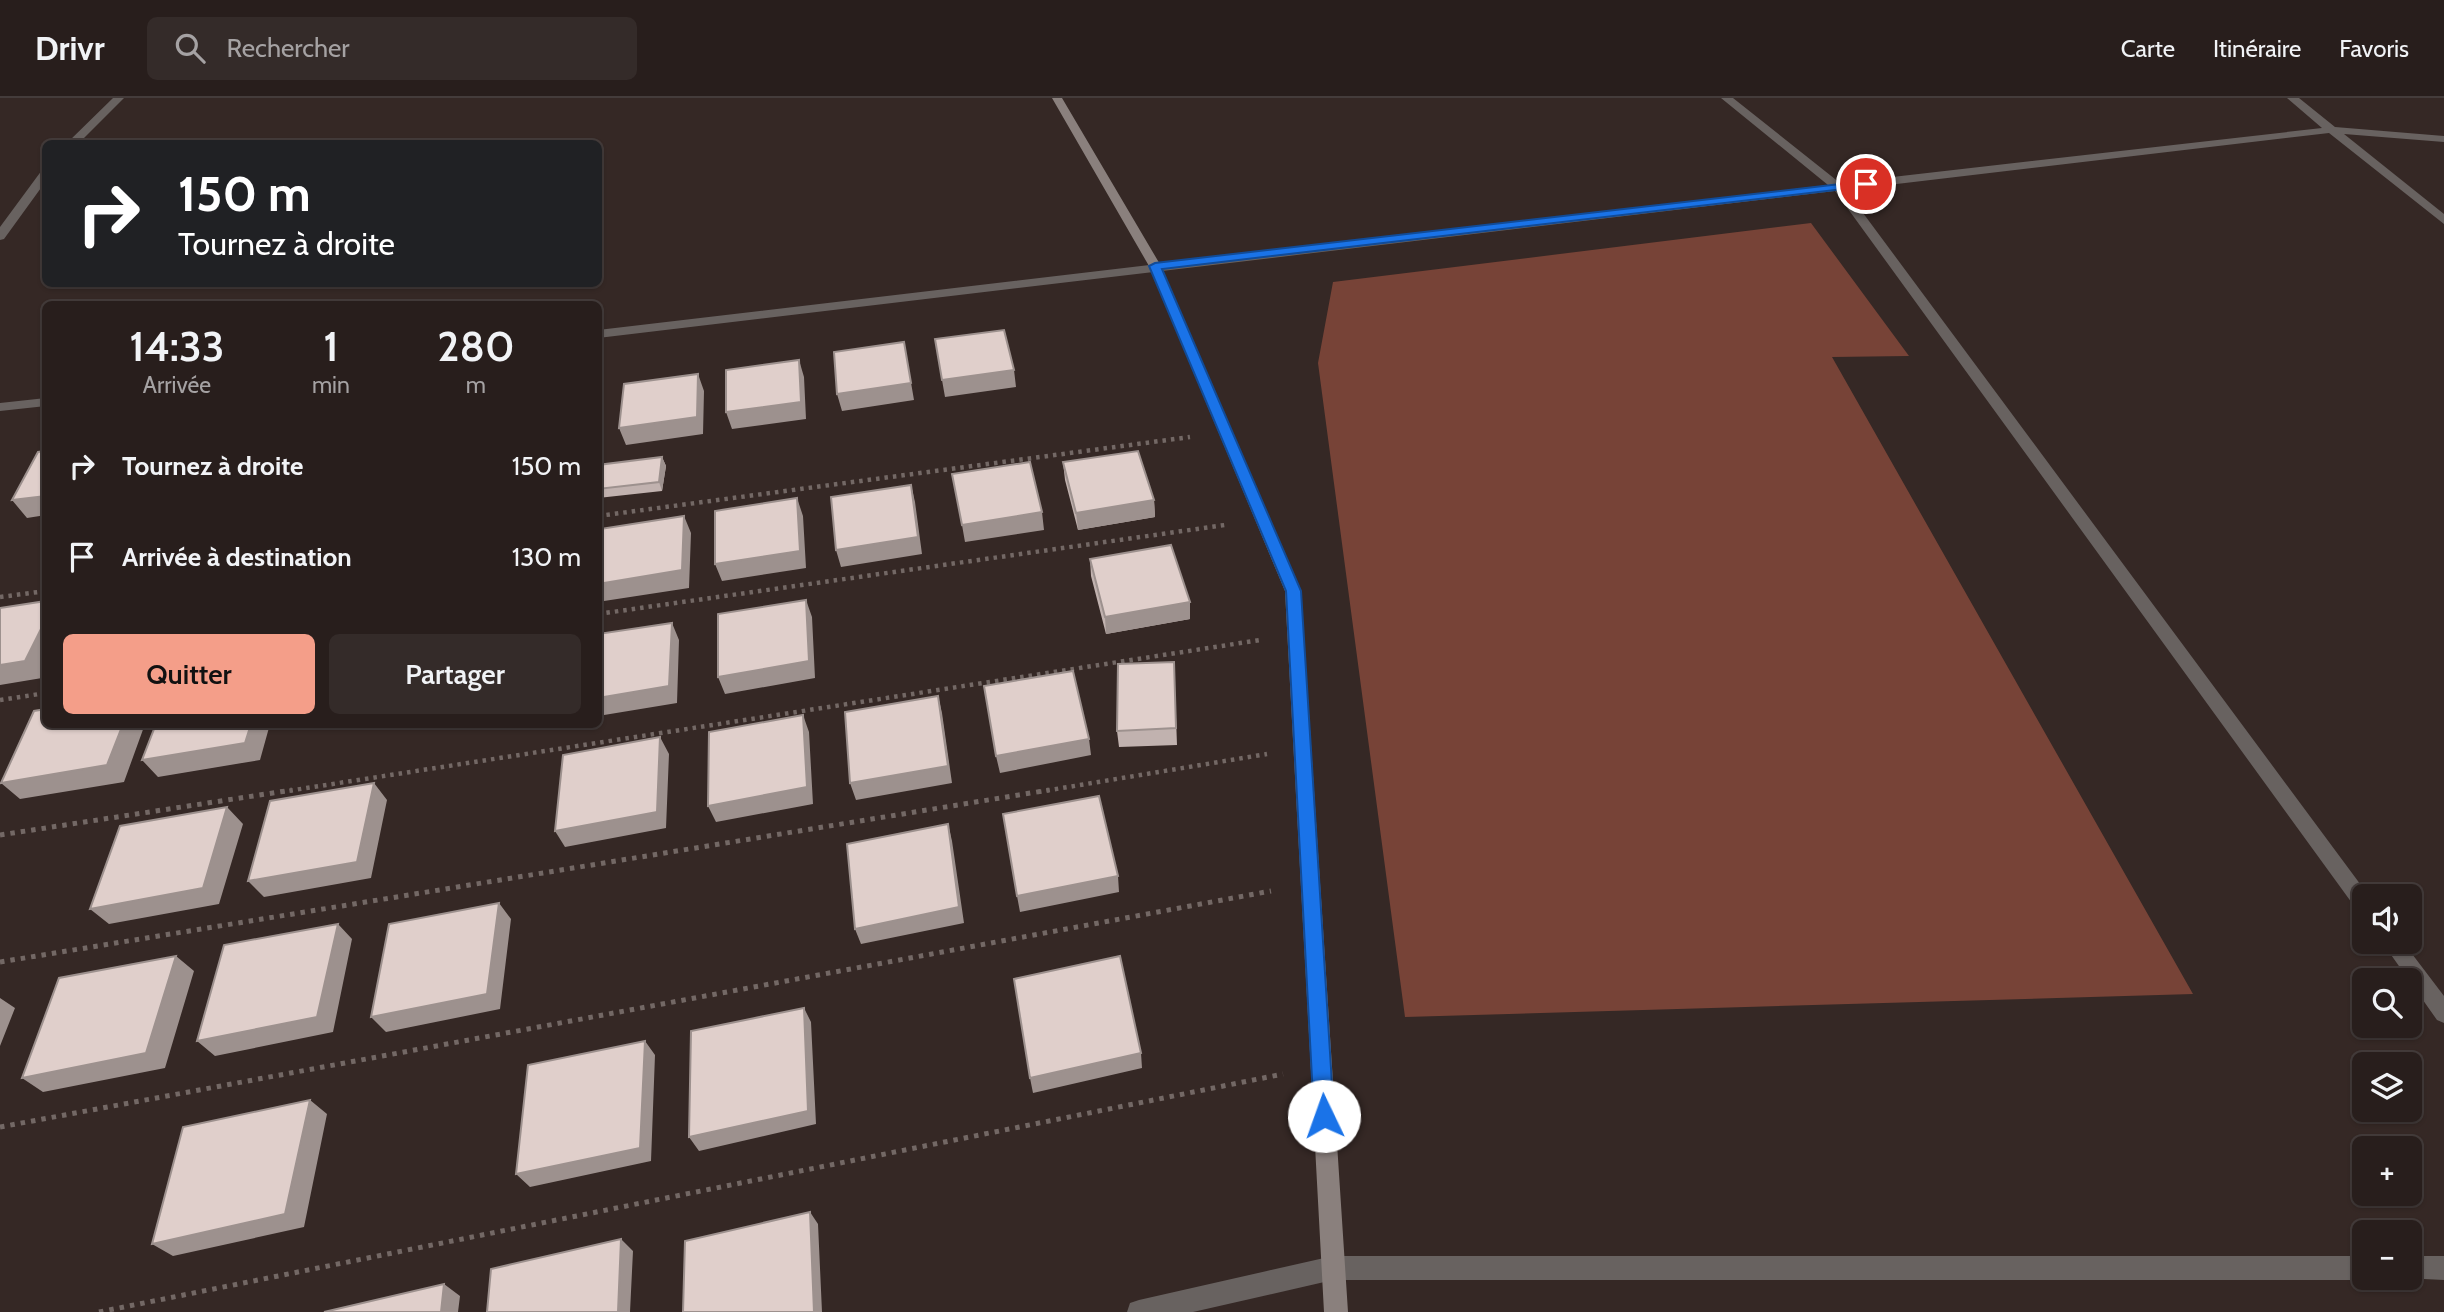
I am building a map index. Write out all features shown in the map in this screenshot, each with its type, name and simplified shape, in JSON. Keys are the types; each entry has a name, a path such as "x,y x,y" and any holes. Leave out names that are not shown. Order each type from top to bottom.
{"main road":[{"path":"1057,98 1155,266 1293,591 1336,1312"}],"street":[{"path":"75,140 119,98"},
{"path":"1726,98 1838,187 2352,888"},
{"path":"2292,98 2444,220"},
{"path":"602,334 1155,266 2331,130 2444,139"},
{"path":"0,236 42,178"},
{"path":"0,407 42,402"},
{"path":"2401,954 2444,1013"},
{"path":"1139,1312 1333,1268 2352,1268"},
{"path":"2422,1268 2444,1268"}],"path":[{"path":"602,515 1225,432"},
{"path":"602,613 1263,519"},
{"path":"0,597 42,592"},
{"path":"0,835 1296,634"},
{"path":"0,700 42,695"},
{"path":"0,962 1303,748"},
{"path":"0,1127 1310,884"},
{"path":"99,1312 1321,1066"}],"shaded area":[{"path":"1811,223 1909,356 1832,357 2193,994 1405,1017 1318,363 1333,282"}],"building":[{"path":"1004,330 1014,370 942,380 935,339"},
{"path":"904,342 911,383 837,394 834,352"},
{"path":"799,360 801,402 726,412 726,370"},
{"path":"698,374 697,417 619,428 624,384"},
{"path":"1138,451 1154,500 1076,513 1063,462"},
{"path":"38,452 42,452 42,496 12,500"},
{"path":"662,457 659,482 602,489 602,464"},
{"path":"1030,462 1042,512 962,525 952,474"},
{"path":"911,485 918,537 836,550 831,497"},
{"path":"797,498 800,551 715,564 715,511"},
{"path":"684,516 682,570 602,583 602,529"},
{"path":"1171,545 1190,602 1105,617 1090,559"},
{"path":"806,600 809,661 718,677 718,614"},
{"path":"42,602 42,627 25,661 0,665 0,608"},
{"path":"672,623 669,686 602,697 602,633"},
{"path":"1174,662 1176,728 1117,731 1118,664"},
{"path":"1073,671 1089,739 996,756 984,686"},
{"path":"938,696 948,766 850,783 845,712"},
{"path":"42,710 42,728 121,728 107,765 1,783 34,711"},
{"path":"803,715 807,787 708,806 709,732"},
{"path":"154,728 250,728 245,743 142,760"},
{"path":"660,737 657,812 555,831 563,755"},
{"path":"374,783 357,862 248,881 270,801"},
{"path":"1099,796 1118,876 1017,896 1003,814"},
{"path":"227,807 203,888 90,909 120,826"},
{"path":"948,824 959,907 855,929 847,844"},
{"path":"499,903 487,994 371,1017 389,924"},
{"path":"338,924 317,1017 197,1041 224,945"},
{"path":"176,956 146,1053 22,1078 59,978"},
{"path":"1120,956 1141,1053 1030,1078 1014,979"},
{"path":"804,1008 808,1111 689,1137 691,1031"},
{"path":"645,1041 640,1148 516,1174 528,1065"},
{"path":"310,1100 285,1214 152,1244 183,1127"},
{"path":"810,1212 814,1312 683,1312 685,1241"},
{"path":"621,1239 618,1312 487,1312 491,1269"},
{"path":"444,1284 441,1312 324,1312"}],"route":[{"path":"1324,1116 1293,591 1155,266 1866,184"}]}
